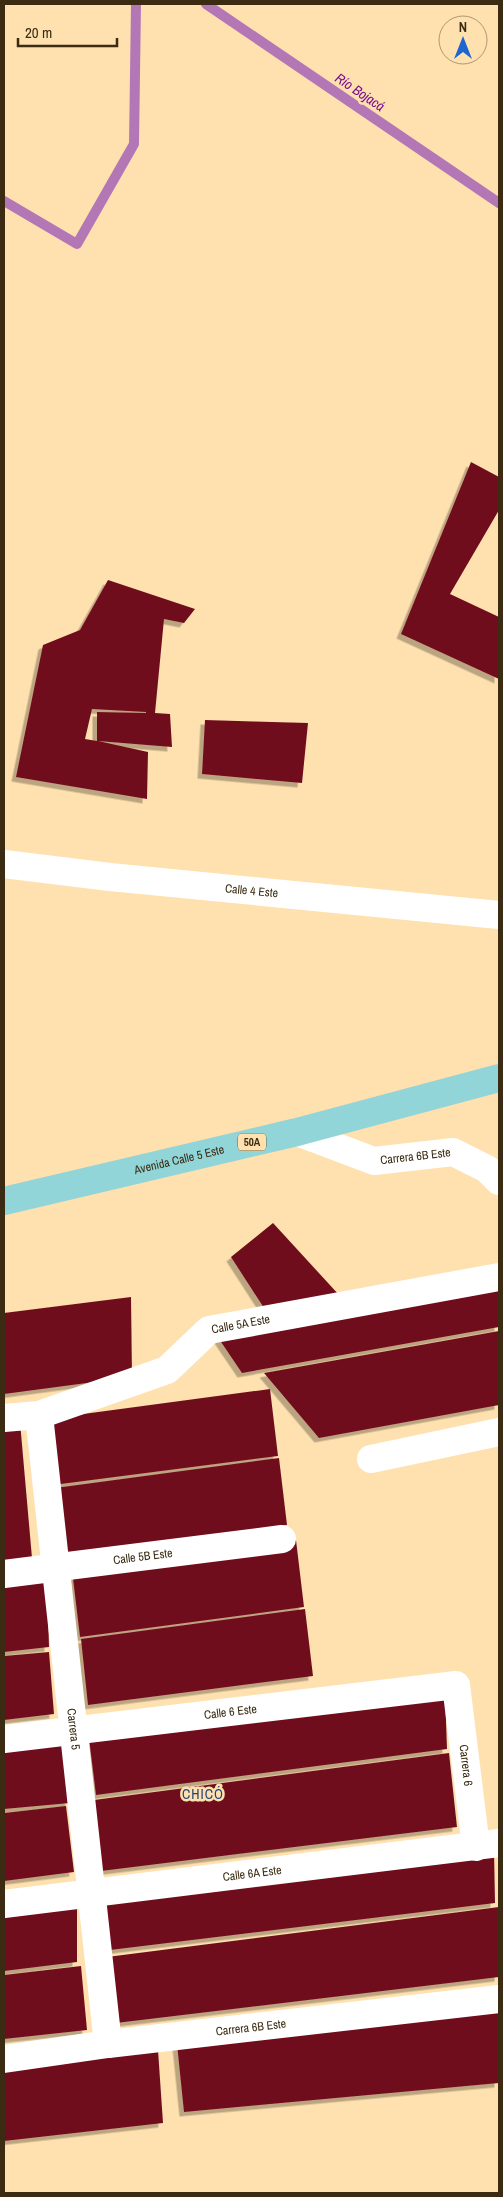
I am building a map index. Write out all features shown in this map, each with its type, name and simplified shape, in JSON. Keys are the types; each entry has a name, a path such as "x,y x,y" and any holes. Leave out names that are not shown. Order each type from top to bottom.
{"main road":[{"name":"Avenida Calle 5 Este","path":"4,1201 297,1132 499,1078"}],"street":[{"name":"Calle 4 Este","path":"4,864 110,877 499,915"},
{"name":"Carrera 6B Este","path":"297,1132 374,1161 453,1152 487,1169 499,1181"},
{"name":"Calle 5A Este","path":"4,1418 39,1415 167,1370 209,1330 499,1277"},
{"name":"Carrera 5","path":"39,1415 108,2044"},
{"path":"370,1459 499,1432"},
{"name":"Calle 5B Este","path":"4,1574 282,1539"},
{"name":"Calle 6 Este","path":"4,1739 456,1685"},
{"name":"Carrera 6","path":"456,1685 488,1845"},
{"name":"Calle 6A Este","path":"4,1904 488,1845"},
{"name":"Carrera 6B Este","path":"4,2059 108,2044 499,1999"}],"building":[{"path":"471,462 499,477 499,510 450,594 499,617 499,679 401,634"},
{"path":"108,580 195,609 184,623 164,619 155,713 170,714 172,747 98,741 148,752 147,799 16,777 43,645 80,630","holes":["92,709 146,712 97,712 97,741 85,739"]},
{"path":"205,720 308,723 302,783 202,774"},
{"path":"273,1223 340,1296 264,1308 231,1257"},
{"path":"499,1284 499,1327 242,1373 215,1333"},
{"path":"131,1297 132,1377 4,1394 4,1313"},
{"path":"499,1331 499,1405 319,1438 264,1373"},
{"path":"270,1389 278,1456 53,1485 46,1419"},
{"path":"20,1422 32,1558 4,1561 4,1424"},
{"path":"279,1458 287,1525 62,1554 55,1488"},
{"path":"296,1540 304,1607 80,1637 72,1570"},
{"path":"47,1575 49,1647 4,1652 4,1581"},
{"path":"305,1609 313,1676 88,1705 81,1639"},
{"path":"49,1652 54,1714 4,1720 4,1656"},
{"path":"445,1692 447,1749 96,1795 89,1738"},
{"path":"64,1739 70,1803 4,1809 4,1746"},
{"path":"449,1753 457,1827 101,1871 94,1800"},
{"path":"66,1806 74,1872 4,1881 4,1813"},
{"path":"494,1850 495,1903 110,1950 101,1899"},
{"path":"77,1902 77,1962 4,1971 4,1911"},
{"path":"499,1907 499,1977 116,2023 107,1957"},
{"path":"81,1966 87,2030 4,2039 4,1975"},
{"path":"499,2012 499,2083 184,2112 177,2044"},
{"path":"158,2050 163,2123 4,2141 4,2070"}],"waterway":[{"name":"Río Bojacá","path":"4,201 77,244 134,144 136,4"},
{"name":"Río Bojacá","path":"206,4 499,203"}],"district":[{"name":"CHICÓ","path":"203,1794"}]}
